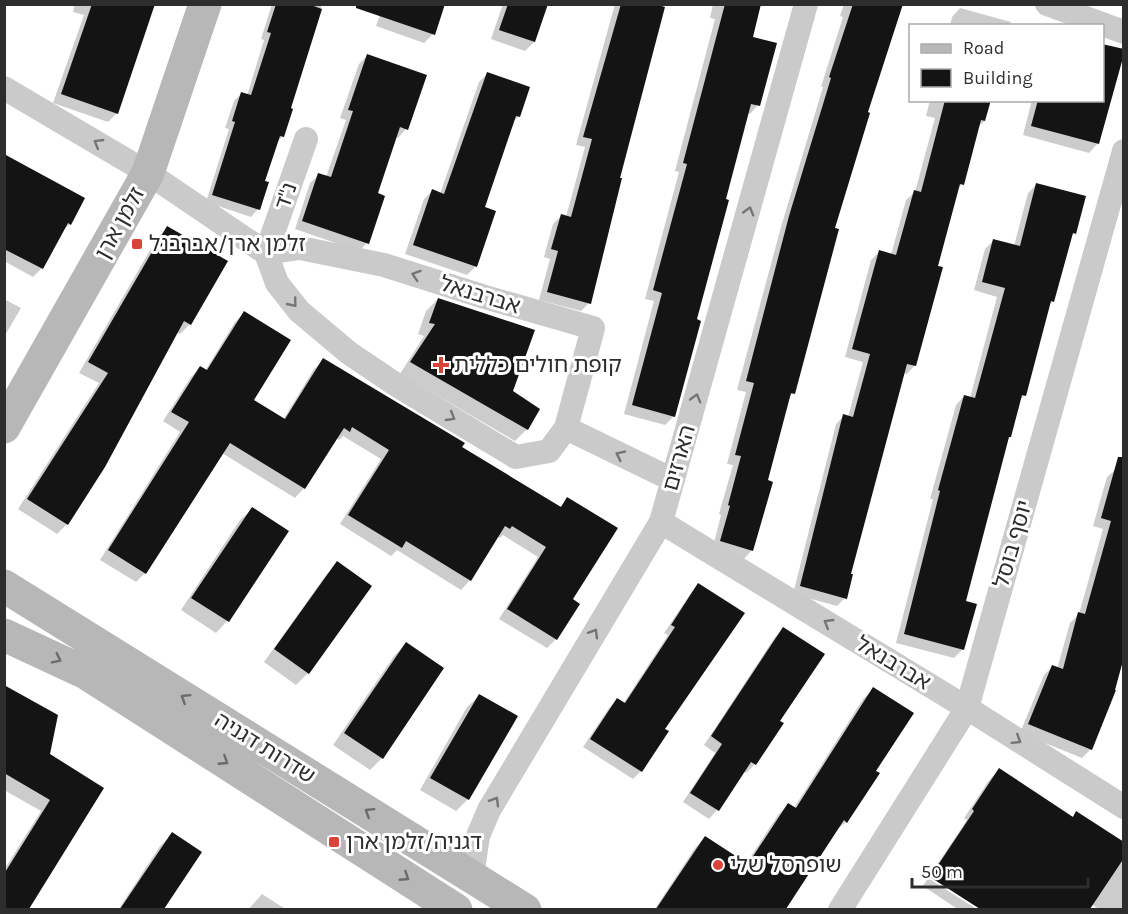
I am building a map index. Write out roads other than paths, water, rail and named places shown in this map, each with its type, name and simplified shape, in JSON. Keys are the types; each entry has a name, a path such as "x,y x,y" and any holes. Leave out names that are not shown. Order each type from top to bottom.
{"street":[{"name":"זלמן ארן","path":"4,427 148,173 205,4"},
{"name":"הארזים","path":"472,876 478,836 489,810 661,522 807,4"},
{"path":"1047,4 1102,24"},
{"path":"1104,25 1124,32"},
{"path":"4,88 148,173 266,253"},
{"name":"נ\"ד","path":"266,253 306,140"},
{"name":"יוסף בוסל","path":"840,909 967,708 1124,151"},
{"name":"אברבנאל","path":"300,248 384,265 593,328 566,428 549,451 516,457 398,386 349,352 299,311 277,283 266,253 300,248"},
{"path":"566,428 673,480"},
{"name":"אברבנאל","path":"661,522 967,708 1124,807"},
{"name":"שדרות דגניה","path":"4,586 525,909"},
{"name":"שדרות דגניה","path":"4,634 86,673 456,909"}],"place":[{"name":"זלמן ארן/אברבנל","path":"137,244"},
{"name":"קופת חולים כללית","path":"441,365"},
{"name":"דגניה/זלמן ארן","path":"334,842"},
{"name":"שופרסל שלי","path":"718,865"}]}
